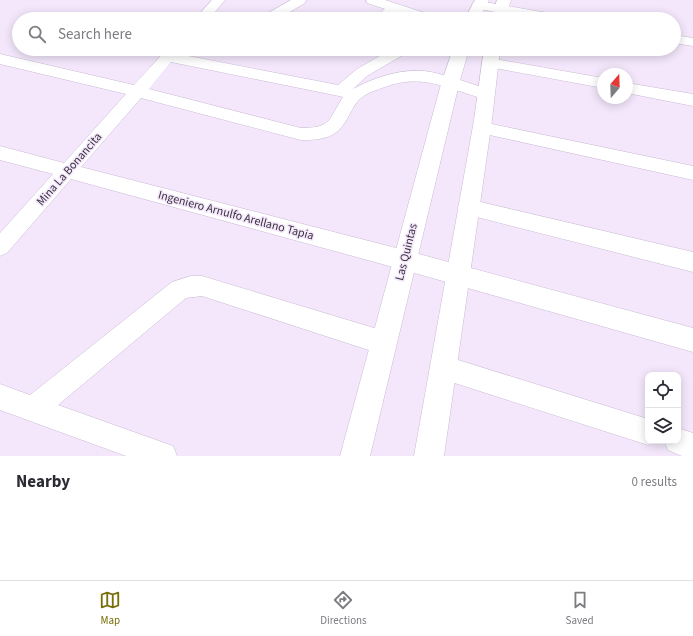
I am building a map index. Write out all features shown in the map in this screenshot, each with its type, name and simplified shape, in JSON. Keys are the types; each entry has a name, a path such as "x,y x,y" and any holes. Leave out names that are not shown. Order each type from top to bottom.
{"street":[{"path":"208,12 219,0"},
{"path":"280,12 300,0"},
{"path":"372,0 408,12"},
{"path":"476,12 481,3 501,9 533,12"},
{"path":"389,12 396,8"},
{"path":"681,40 693,42"},
{"name":"Mina La Bonancita","path":"0,247 168,56"},
{"path":"184,56 348,93 402,78 421,76 432,77 485,94"},
{"path":"0,59 137,91 301,134 313,134 328,131 337,123 345,105 348,93 348,82 357,75 391,56"},
{"name":"Las Quintas","path":"355,456 404,260 450,84 459,56"},
{"path":"429,456 456,274 482,128 485,94 491,56 597,82"},
{"path":"633,89 693,100"},
{"path":"482,128 693,173"},
{"name":"Ingeniero Arnulfo Arellano Tapia","path":"0,153 456,274 693,340"},
{"path":"468,207 693,262"},
{"path":"33,409 180,289 191,286 202,286 384,343"},
{"path":"442,367 645,431"},
{"path":"0,397 163,456"},
{"path":"681,442 693,446"}]}
